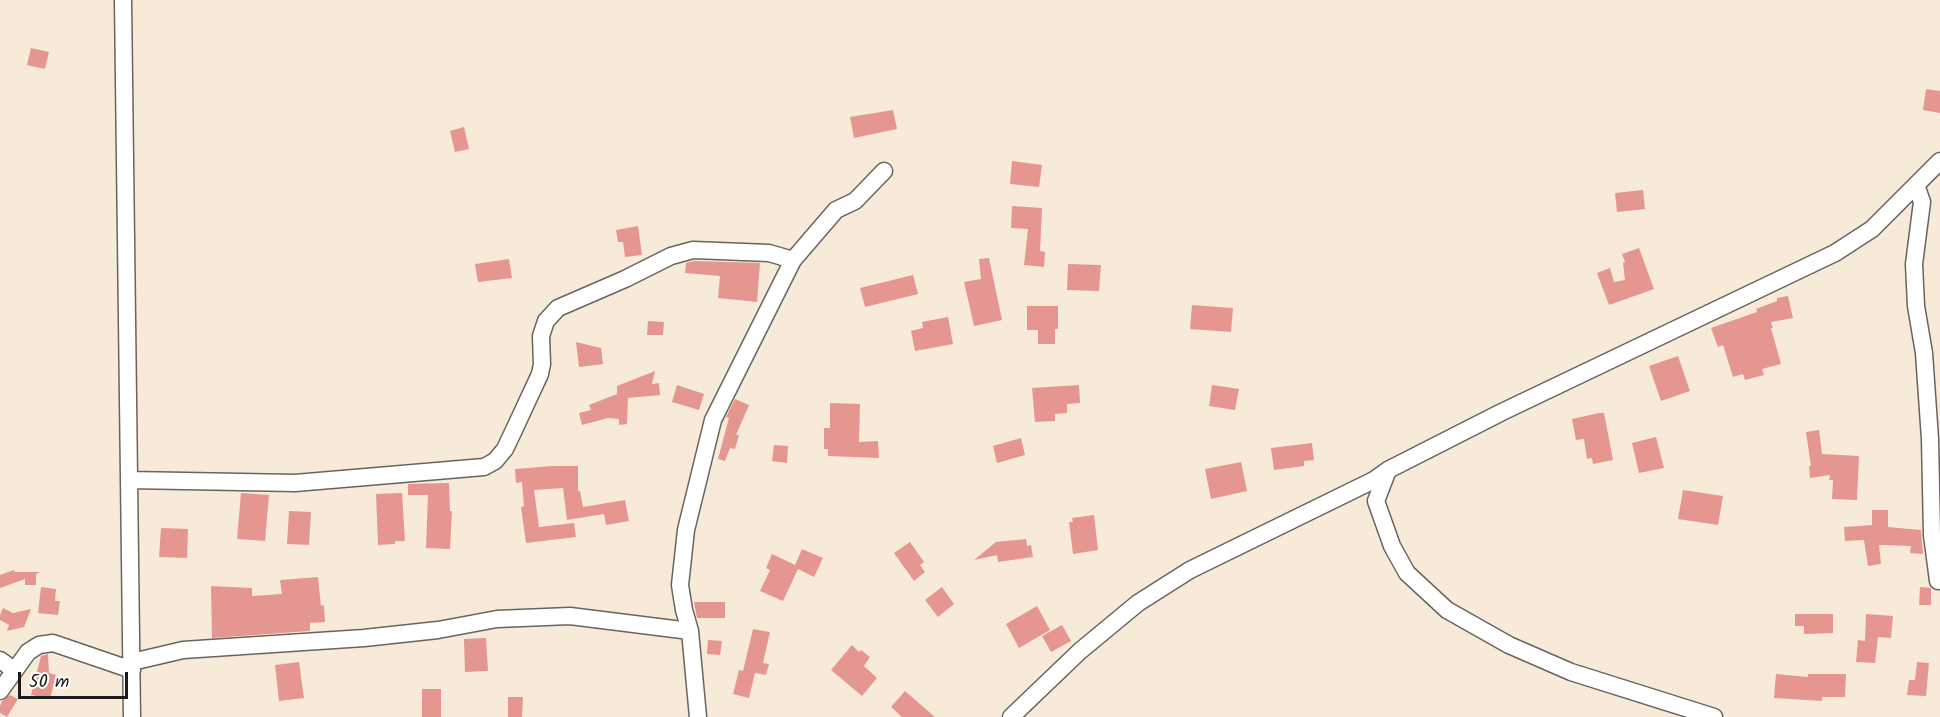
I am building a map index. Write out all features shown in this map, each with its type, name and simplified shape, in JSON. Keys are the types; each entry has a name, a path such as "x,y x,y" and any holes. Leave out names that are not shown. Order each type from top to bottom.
{"street":[{"path":"123,0 132,717"},
{"path":"1011,717 1080,651 1138,603 1190,570 1374,480 1388,470 1513,407 1835,253 1872,229 1940,161"},
{"path":"698,717 690,631 680,585 686,530 713,420 793,260 836,210 855,201 884,171"},
{"path":"1916,185 1922,202 1914,264 1916,306 1924,353 1930,439 1932,535 1938,581"},
{"path":"130,480 295,483 484,467 495,462 505,449 514,430 540,374 541,336 546,321 558,308 671,256 693,250 769,253 793,260"},
{"path":"1388,470 1376,501 1392,546 1407,573 1447,610 1509,645 1571,672 1714,717"},
{"path":"0,691 28,652 39,645 53,643 132,666 183,650 374,637 438,630 497,619 570,616 690,631"},
{"path":"0,660 14,670"}],"building":[{"path":"31,48 49,52 45,69 27,65"},
{"path":"1926,89 1940,91 1940,113 1923,110"},
{"path":"893,110 897,129 854,138 850,117"},
{"path":"464,127 469,149 455,152 450,131"},
{"path":"1012,161 1042,165 1039,187 1010,184"},
{"path":"1643,190 1645,209 1617,212 1615,193"},
{"path":"1012,206 1042,208 1040,251 1045,252 1044,267 1024,265 1028,229 1011,228"},
{"path":"638,226 642,255 625,257 623,242 618,242 616,230"},
{"path":"1639,248 1654,289 1609,305 1597,273 1610,268 1614,282 1625,280 1623,263 1625,262 1622,254"},
{"path":"989,258 1002,320 974,326 964,282 981,279 979,259"},
{"path":"509,259 512,278 478,282 475,264"},
{"path":"694,261 760,263 757,302 718,298 720,276 685,273 686,263"},
{"path":"1068,264 1101,265 1099,291 1067,290"},
{"path":"913,275 918,294 865,307 860,288"},
{"path":"1788,296 1793,318 1771,322 1781,364 1762,369 1764,375 1745,380 1743,374 1733,377 1723,345 1718,347 1711,328 1757,312 1756,309 1777,301 1777,298"},
{"path":"1192,305 1233,308 1231,332 1190,329"},
{"path":"1027,306 1058,306 1058,329 1055,329 1055,344 1038,344 1038,330 1027,330"},
{"path":"948,317 953,344 915,351 911,331 923,328 922,322"},
{"path":"648,321 664,322 663,335 647,335"},
{"path":"576,342 601,348 603,364 579,367"},
{"path":"1678,356 1690,391 1661,401 1649,366"},
{"path":"655,371 652,384 659,383 660,395 628,398 627,424 619,425 619,419 608,418 582,425 579,413 591,410 589,405 617,394 617,386"},
{"path":"677,385 704,394 699,410 672,402"},
{"path":"1079,385 1080,403 1067,404 1067,413 1055,414 1055,421 1035,422 1032,388"},
{"path":"1212,385 1239,389 1235,410 1209,406"},
{"path":"735,399 749,405 736,435 739,435 735,449 730,448 725,461 718,459 729,418 726,417"},
{"path":"830,403 860,404 859,442 878,441 879,458 828,456 828,449 824,449 824,428 830,428"},
{"path":"1604,413 1613,460 1593,464 1592,458 1587,459 1584,439 1576,440 1572,419"},
{"path":"1819,430 1822,454 1859,456 1857,500 1832,499 1833,480 1829,480 1830,475 1810,478 1809,466 1811,466 1806,432"},
{"path":"1656,437 1664,468 1639,473 1632,443"},
{"path":"1021,438 1025,455 997,463 993,446"},
{"path":"1312,443 1314,460 1304,461 1304,466 1274,470 1271,448"},
{"path":"774,445 788,446 787,463 772,461"},
{"path":"1241,462 1247,491 1211,499 1205,469"},
{"path":"578,466 578,491 580,491 583,507 625,500 629,521 606,525 604,514 567,520 563,488 534,490 539,527 574,523 576,537 526,543 521,507 524,506 522,482 516,483 515,469"},
{"path":"449,483 450,511 452,511 450,549 426,548 428,495 408,495 408,484"},
{"path":"1683,490 1723,496 1718,525 1678,519"},
{"path":"241,493 269,495 265,541 237,539"},
{"path":"402,493 405,541 378,545 376,494"},
{"path":"1872,510 1888,510 1888,527 1921,530 1923,554 1910,553 1911,546 1879,545 1881,564 1868,566 1864,540 1845,541 1844,527 1872,525"},
{"path":"289,511 311,512 309,545 287,544"},
{"path":"1094,515 1098,550 1073,554 1069,522 1073,522 1072,518"},
{"path":"161,528 188,529 187,558 159,557"},
{"path":"1026,539 1027,546 1031,545 1033,557 998,562 997,555 974,560 996,542"},
{"path":"910,542 924,562 920,565 925,572 914,581 894,553"},
{"path":"802,549 823,558 814,577 798,569 783,601 760,591 770,570 766,568 772,554 795,565"},
{"path":"14,570 15,572 40,572 36,574 36,585 25,585 25,579 0,588 0,575"},
{"path":"318,577 325,622 310,623 310,631 212,638 211,586 252,588 252,596 282,594 280,580"},
{"path":"41,587 56,589 55,601 60,601 58,615 38,613"},
{"path":"942,587 954,604 938,617 925,600"},
{"path":"1920,587 1931,588 1931,605 1919,605"},
{"path":"694,602 725,602 725,618 697,618"},
{"path":"1037,606 1050,630 1019,648 1006,624"},
{"path":"3,608 13,613 31,609 24,627 7,631 9,625 0,620"},
{"path":"1795,614 1833,614 1833,633 1804,634 1804,626 1795,626"},
{"path":"1866,614 1893,616 1891,638 1878,637 1875,663 1856,662 1858,640 1865,641"},
{"path":"1062,625 1071,641 1051,652 1042,636"},
{"path":"753,629 770,632 763,663 769,664 766,675 755,673 749,698 733,694 739,670 743,671"},
{"path":"486,638 488,671 465,672 464,639"},
{"path":"708,640 722,641 720,655 707,654"},
{"path":"852,645 859,652 861,650 870,657 864,666 877,678 862,696 831,670"},
{"path":"48,654 49,673 56,675 50,699 31,695 41,656"},
{"path":"299,662 304,698 279,701 275,665"},
{"path":"1917,662 1929,663 1926,696 1907,695 1909,680 1915,680"},
{"path":"1776,674 1808,677 1808,674 1846,674 1845,697 1822,697 1822,701 1774,698"},
{"path":"422,689 441,689 441,717 422,717"},
{"path":"905,691 935,717 902,717 891,707"},
{"path":"10,695 18,699 7,717 0,713 0,706 2,701"},
{"path":"508,697 523,697 522,717 508,717"}]}
